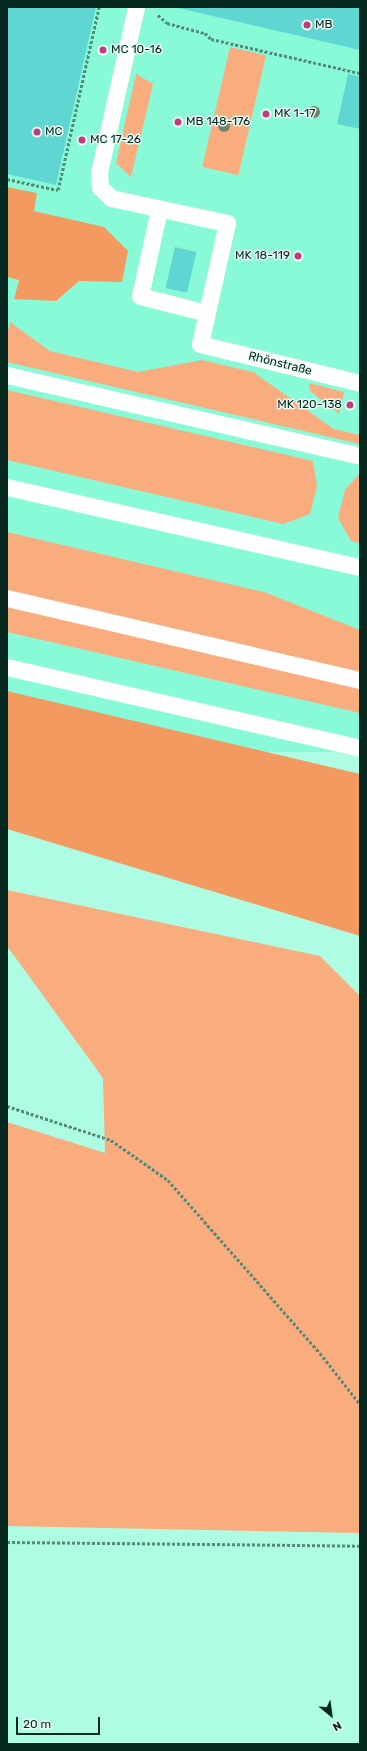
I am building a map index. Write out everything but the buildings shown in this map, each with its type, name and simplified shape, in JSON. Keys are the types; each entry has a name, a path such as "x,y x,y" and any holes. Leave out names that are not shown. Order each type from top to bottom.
{"lane":[{"path":"136,7 100,172 100,187 111,198 227,223 207,313 140,296 159,209"},
{"name":"Rhönstraße","path":"207,313 200,344 360,383"},
{"path":"7,375 360,456"},
{"path":"7,487 360,567"},
{"path":"7,598 360,680"},
{"path":"7,667 360,748"}],"path":[{"path":"7,179 58,190 79,90 94,25 100,7"},
{"path":"156,12 167,24 206,33 211,39 360,73"},
{"path":"7,1106 111,1140 168,1180 320,1353 360,1404"},
{"path":"7,1542 360,1546"}],"shaded area":[{"path":"7,7 360,7 360,752 7,752"},
{"path":"230,47 266,55 238,175 202,167"},
{"path":"136,74 153,84 131,177 116,163"},
{"path":"7,187 37,193 34,211 104,227 128,251 122,282 79,281 56,301 14,299 19,280 7,277"},
{"path":"10,322 50,351 138,372 202,360 253,372 334,429 360,435 360,444 7,362 7,336"},
{"path":"309,383 344,392 339,414 310,391"},
{"path":"7,390 313,461 317,486 310,514 283,524 7,460"},
{"path":"360,473 360,543 351,541 338,518 345,490"},
{"path":"7,532 264,592 360,630 360,713 7,632"},
{"path":"7,691 360,774 360,936 7,829"},
{"path":"7,890 320,956 360,996 360,1533 7,1526 7,1122 105,1153 103,1078 7,946"}],"place":[{"name":"MB","path":"307,25"},
{"name":"MC 10-16","path":"103,50"},
{"name":"MK 1-17","path":"266,114"},
{"name":"MB 148-176","path":"178,122"},
{"name":"MC","path":"37,132"},
{"name":"MC 17-26","path":"82,140"},
{"name":"MK 18-119","path":"298,256"},
{"name":"MK 120-138","path":"350,405"}]}
